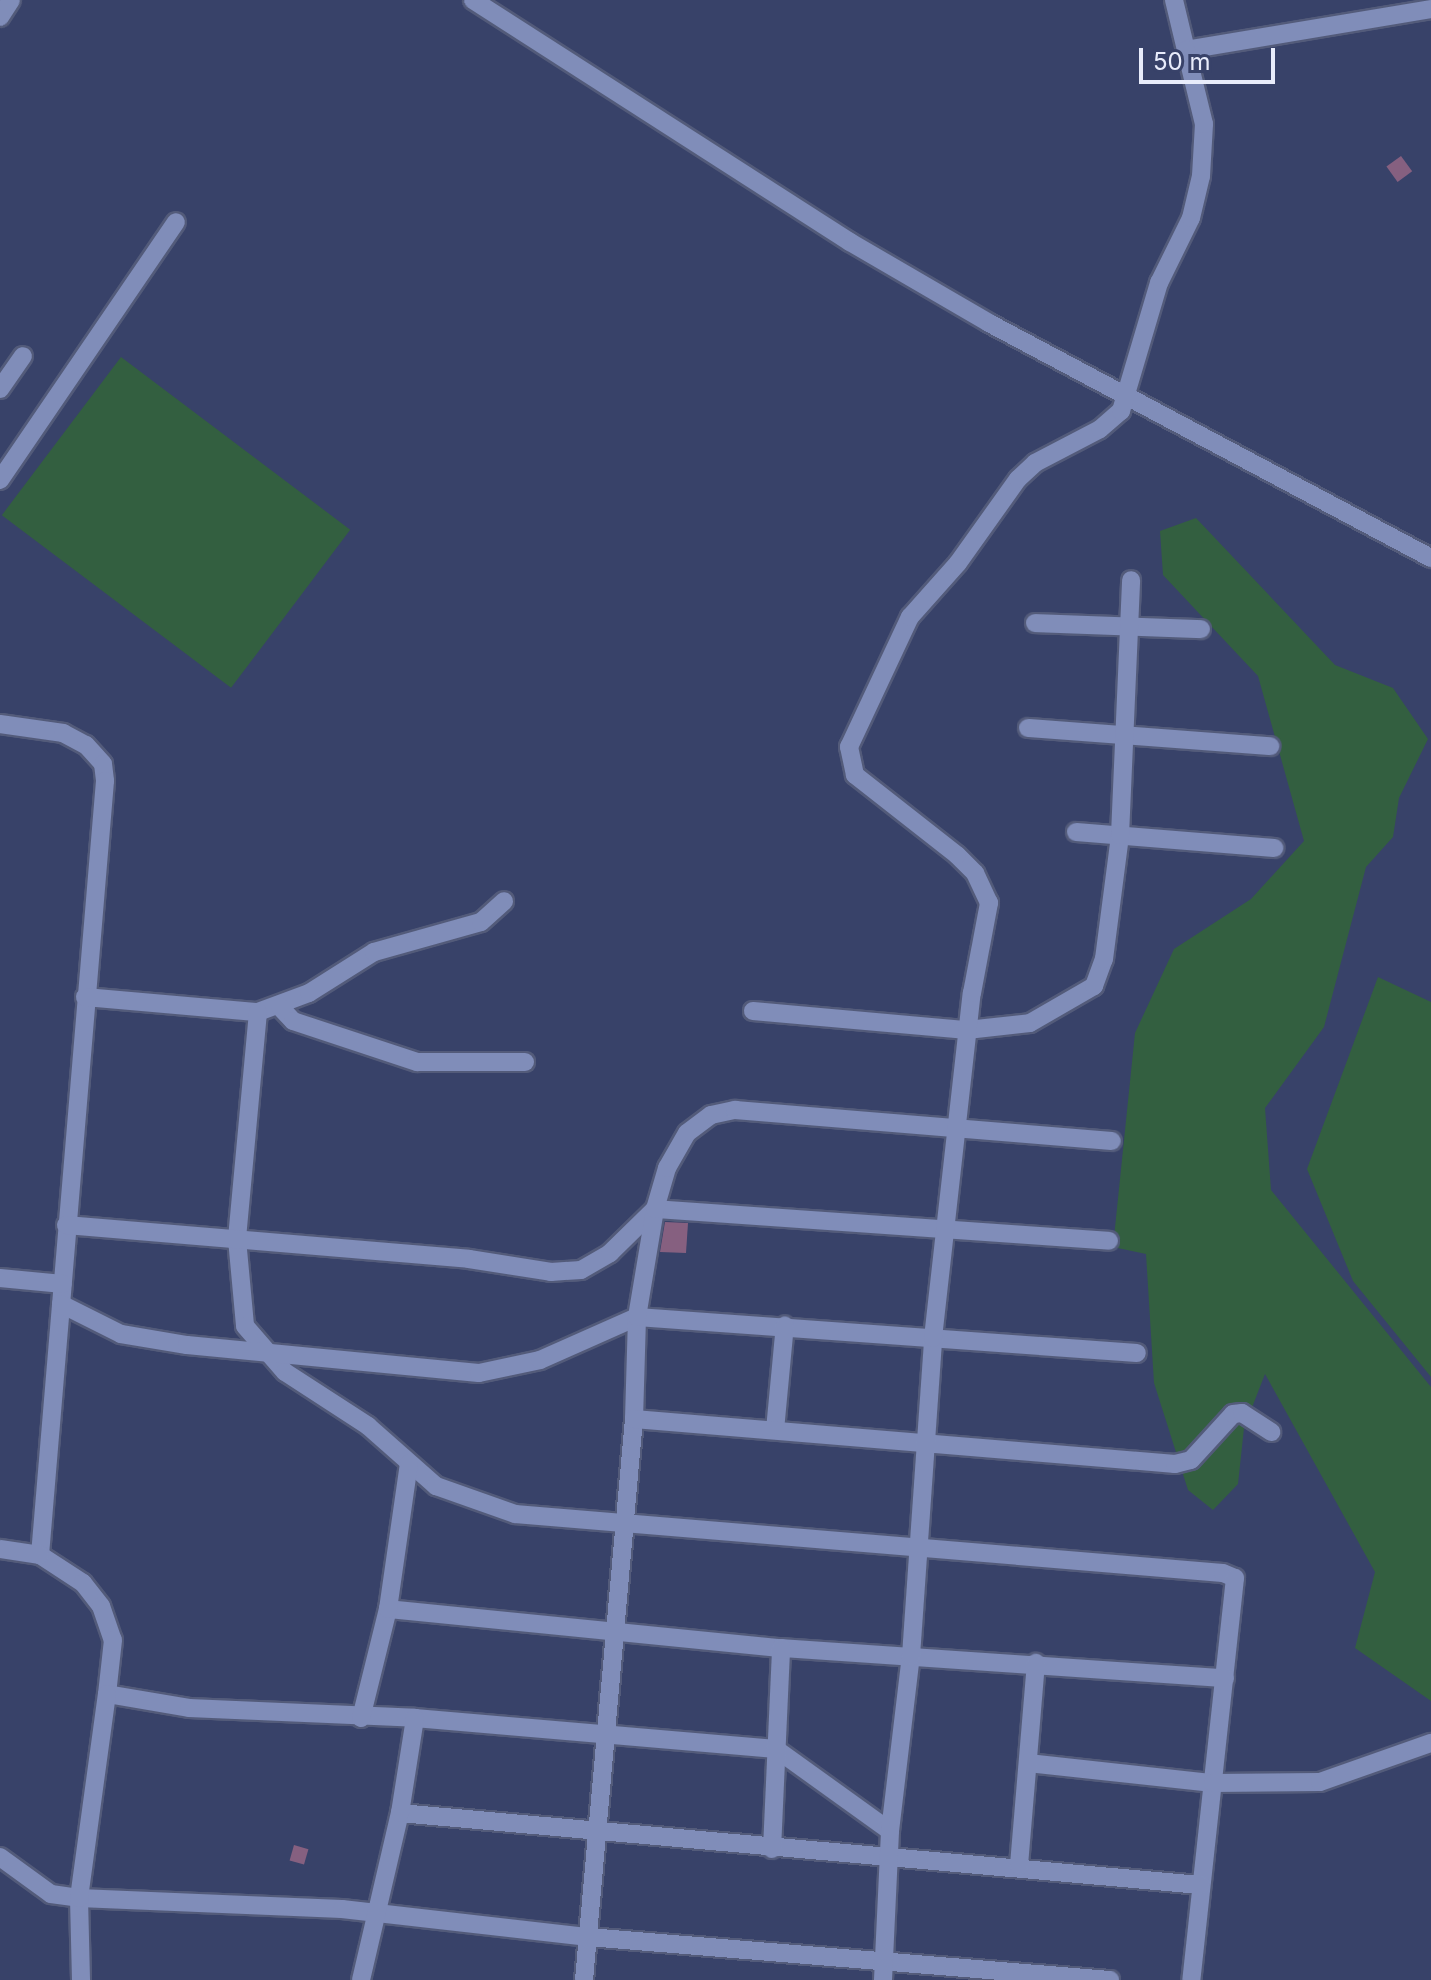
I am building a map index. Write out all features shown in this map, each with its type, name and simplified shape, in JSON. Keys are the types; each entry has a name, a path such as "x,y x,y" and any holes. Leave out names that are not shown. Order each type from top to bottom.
{"street":[{"path":"0,17 11,0"},
{"path":"473,0 850,242 1125,397 1431,558"},
{"path":"884,1971 890,1831 911,1656 933,1338 960,1127 967,1030 987,895 957,855 855,775 849,747 910,617 958,563 1018,479 1035,463 1113,420 1125,397 1159,283 1191,218 1201,176 1204,124 1174,0"},
{"path":"1186,50 1431,9"},
{"path":"0,480 176,222"},
{"path":"0,389 23,356"},
{"path":"753,1011 967,1030 1030,1023 1094,986 1104,959 1120,835 1131,580"},
{"path":"1035,623 1201,629"},
{"path":"0,724 63,733 86,745 103,764 40,1555"},
{"path":"1028,728 1270,746"},
{"path":"1076,832 1274,848"},
{"path":"85,997 258,1012 280,1007 374,952 481,922 504,901"},
{"path":"280,1007 293,1021 417,1062 525,1062"},
{"path":"258,1012 237,1239 245,1326 262,1351 285,1372 368,1426 436,1486 515,1514 1230,1574 1237,1584 1191,1980"},
{"path":"584,1980 612,1628 634,1419 637,1317 655,1209 667,1168 687,1133 711,1115 735,1110 1112,1141"},
{"path":"66,1225 581,1270 610,1253 655,1209 1109,1241"},
{"path":"0,1278 63,1284"},
{"path":"61,1304 121,1334 479,1373 540,1360 637,1317 785,1325 1137,1353"},
{"path":"775,1430 785,1325"},
{"path":"634,1419 1175,1464 1191,1460 1233,1414 1242,1413 1271,1432"},
{"path":"361,1718 388,1609 409,1464"},
{"path":"0,1549 40,1555 83,1583 101,1606 113,1640 79,1898 81,1980"},
{"path":"388,1609 612,1628 781,1648 1225,1678"},
{"path":"772,1849 781,1648"},
{"path":"1019,1865 1036,1663"},
{"path":"107,1694 189,1708 415,1718 776,1749 890,1831"},
{"path":"361,1980 400,1813 415,1718"},
{"path":"1028,1763 1213,1783 1320,1782 1431,1743"},
{"path":"400,1813 594,1835 1019,1865 1201,1885"},
{"path":"0,1857 51,1894 79,1898 379,1913 884,1971 1110,1980"}],"green space":[{"path":"121,357 350,530 231,688 2,515"},
{"path":"1196,518 1335,665 1393,688 1428,739 1399,798 1393,837 1366,867 1324,1027 1265,1108 1271,1190 1431,1387 1431,1701 1355,1648 1375,1572 1265,1374 1244,1428 1238,1484 1213,1510 1188,1490 1154,1383 1146,1254 1113,1247 1135,1033 1174,949 1251,899 1304,841 1258,676 1163,575 1160,531"},
{"path":"1378,977 1431,1002 1431,1377 1353,1281 1307,1169"}],"building":[{"path":"1401,156 1412,171 1398,182 1386,167"},
{"path":"665,1222 688,1223 686,1253 660,1252"},
{"path":"294,1845 308,1849 304,1865 290,1860"}]}
